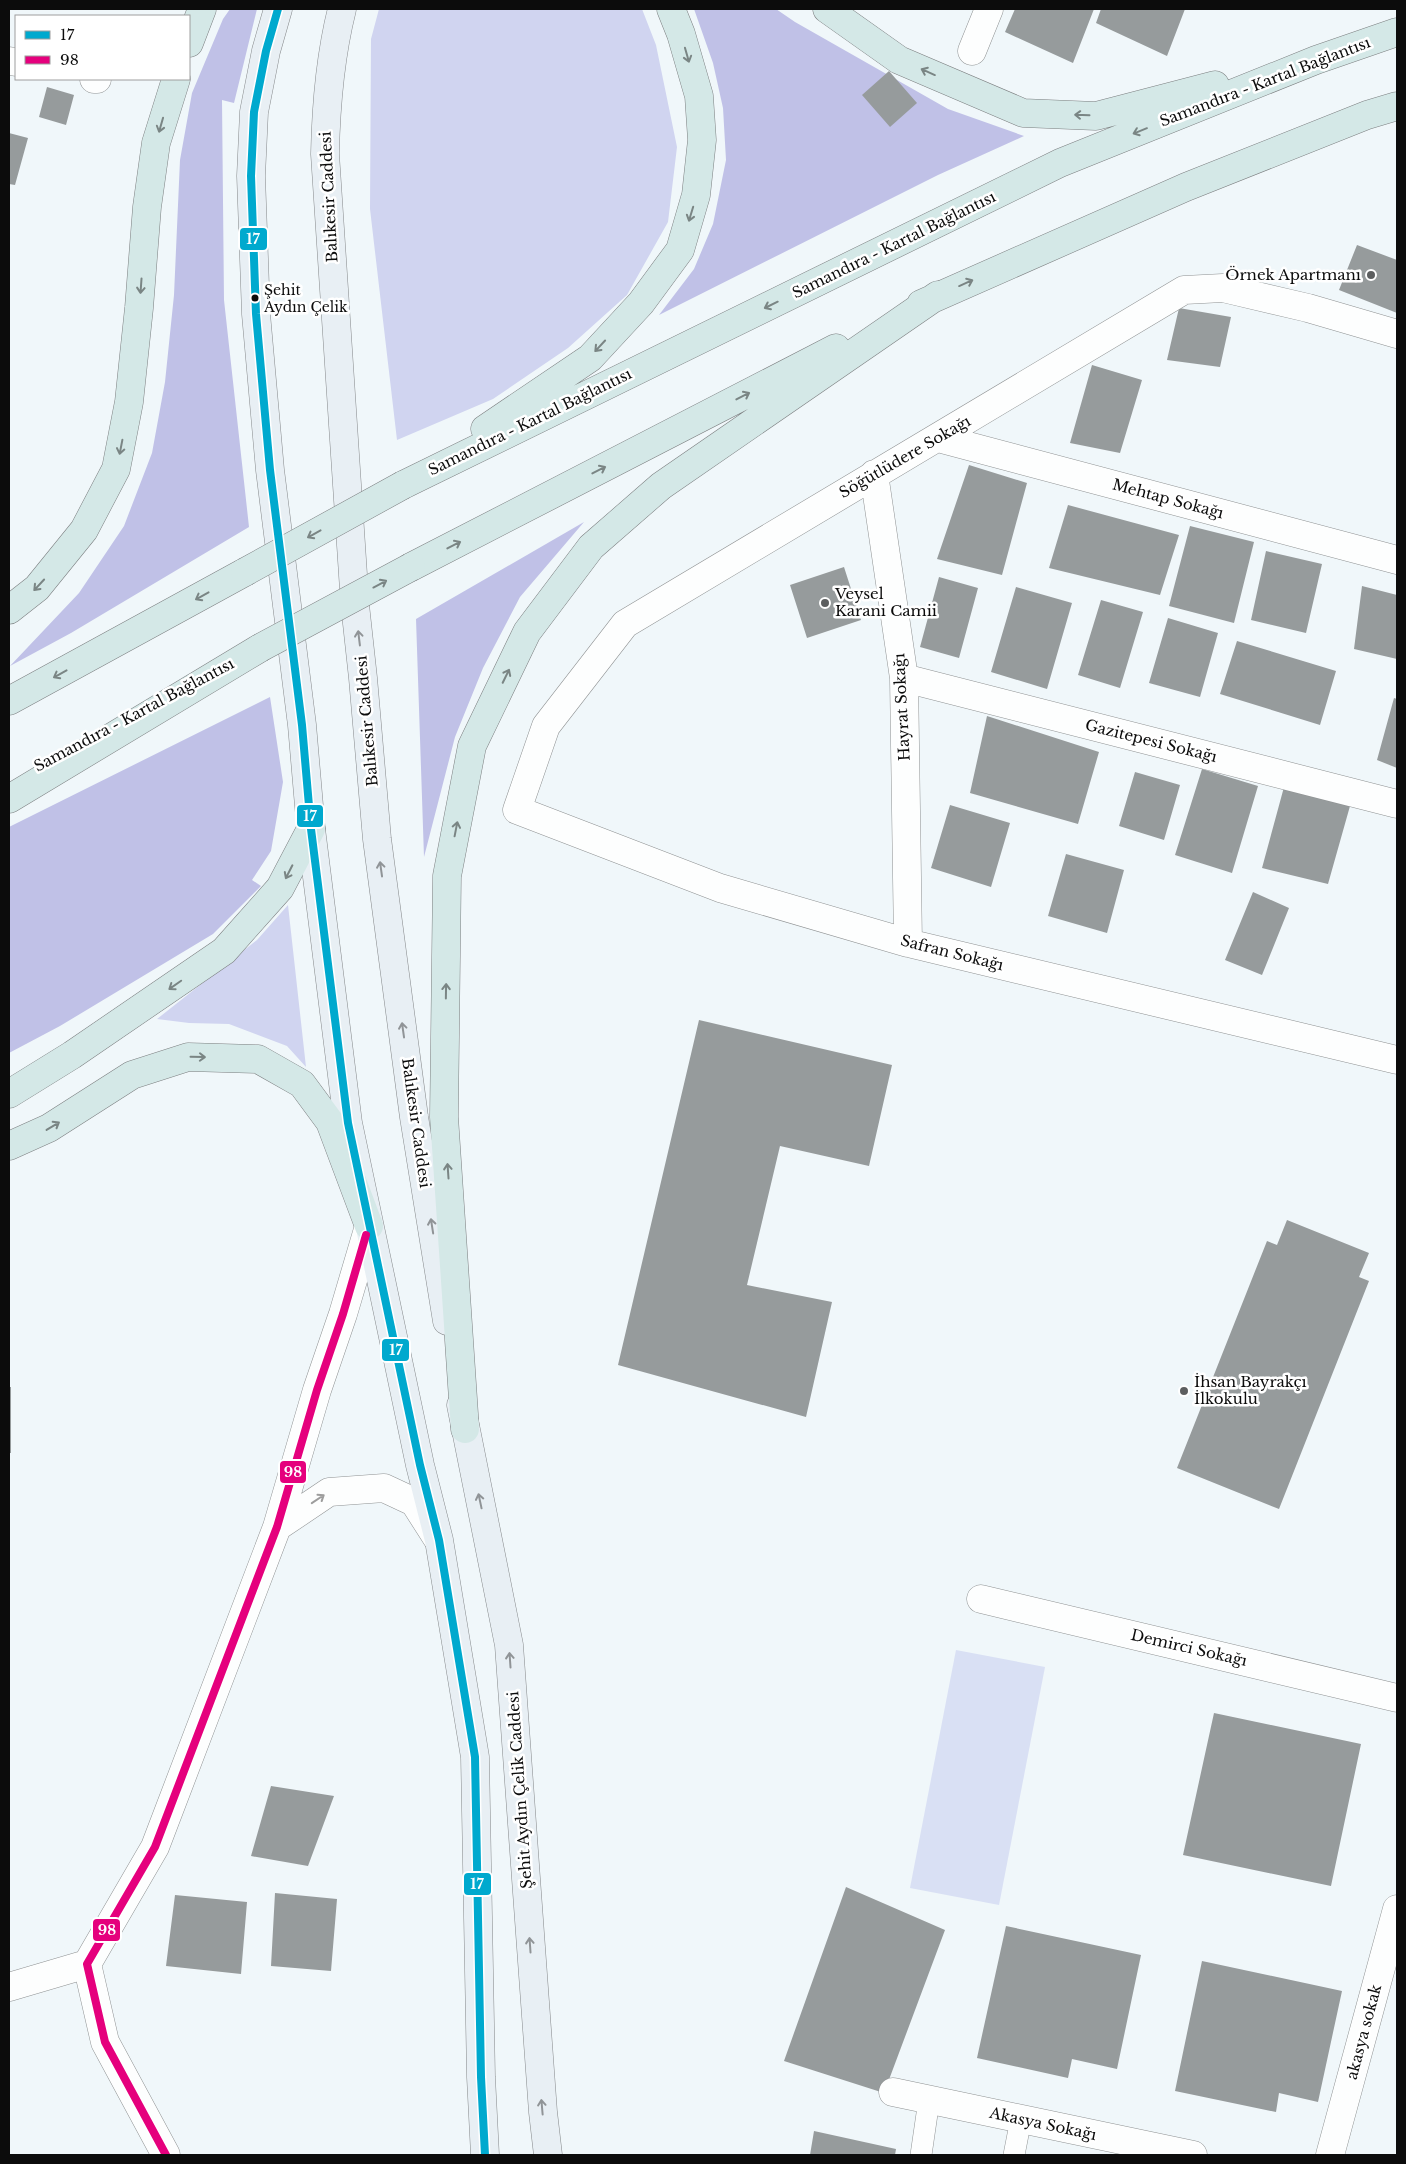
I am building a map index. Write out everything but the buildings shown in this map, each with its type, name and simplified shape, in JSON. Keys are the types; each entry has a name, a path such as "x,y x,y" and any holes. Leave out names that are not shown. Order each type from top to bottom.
{"highway":[{"path":"190,40 202,9"},
{"path":"9,701 403,484 590,358 640,303 680,250 696,195 702,140 699,96 681,34 671,9"},
{"path":"827,9 900,60 1023,113 1096,116 1316,60"},
{"name":"Samandıra - Kartal Bağlantısı","path":"403,484 1060,163 1316,60 1397,32"},
{"path":"9,610 37,588 84,530 116,469 129,402 147,207 155,152 176,80"},
{"path":"9,799 260,648 938,295 1186,187 1368,115 1397,106"},
{"path":"465,1429 444,1117 446,905 447,876 472,746 527,632 591,547 661,486 938,295"},
{"name":"Samandıra - Kartal Bağlantısı","path":"9,783 260,648"},
{"path":"9,1094 72,1055 224,951 280,888 311,829"},
{"path":"9,1146 49,1128 132,1075 188,1057 258,1059 302,1084 330,1122 369,1226"}],"main road":[{"path":"278,9 266,51 254,112 250,176 256,314 270,470 302,725 311,829 348,1123 420,1465 439,1540 475,1757 481,2077 485,2155"},
{"name":"Balıkesir Caddesi","path":"342,9 334,38 326,100 325,154 355,605 377,839 414,1117 465,1429"},
{"name":"Şehit Aydın Çelik Caddesi","path":"465,1429 509,1645 541,2092 548,2155"}],"street":[{"path":"972,51 989,9"},
{"name":"Söğütlüdere Sokağı","path":"517,810 546,726 625,624 1184,290 1223,288 1308,308 1397,334"},
{"name":"Mehtap Sokağı","path":"938,438 1397,560"},
{"name":"Hayrat Sokağı","path":"874,474 904,678 908,942"},
{"name":"Gazitepesi Sokağı","path":"904,678 1397,804"},
{"name":"Safran Sokağı","path":"517,810 720,888 908,942 1397,1060"},
{"path":"166,2155 105,2042 87,1964 155,1847 277,1527 317,1390 343,1314 369,1226"},
{"path":"277,1527 329,1492 384,1488 414,1502 439,1540"},
{"name":"Demirci Sokağı","path":"981,1599 1397,1698"},
{"name":"akasya sokak","path":"1330,2155 1397,1909"},
{"path":"9,1987 87,1964"},
{"name":"Akasya Sokağı","path":"893,2092 1193,2155"}],"lane":[{"path":"921,2155 929,2100"},
{"path":"1014,2155 1021,2119"}],"shaded area":[{"path":"230,9 257,9 234,103 222,100 224,300 249,527 71,633 10,666 79,593 124,526 152,453 165,382 174,295 180,160 192,93 223,19"},
{"path":"379,9 642,9 656,45 677,147 668,222 627,295 568,348 493,399 397,440 370,209 371,39"},
{"path":"694,9 776,9 795,22 948,109 1024,136 938,175 659,315 694,269 713,224 726,160 723,108 713,63"},
{"path":"584,522 520,597 483,668 455,737 424,857 416,619"},
{"path":"270,697 283,782 271,851 252,880 261,886 213,934 60,1026 9,1053 9,827"},
{"path":"288,905 306,1067 287,1046 229,1024 189,1023 157,1019 257,940"},
{"path":"956,1650 1045,1667 999,1905 910,1888"}],"transit line":[{"name":"17","path":"278,9 266,51 254,112 251,176 256,314 270,470 302,725 311,829 348,1123 420,1465 439,1540 475,1757 481,2077 485,2155"},
{"name":"98","path":"166,2155 105,2042 87,1964 155,1847 277,1527 317,1390 343,1314 366,1235"}],"place":[{"name":"Örnek Apartmanı","path":"1371,275"},
{"name":"Şehit Aydın Çelik","path":"255,298"},
{"name":"Veysel Karani Camii","path":"825,603"},
{"name":"İhsan Bayrakçı İlkokulu","path":"1184,1391"}]}
